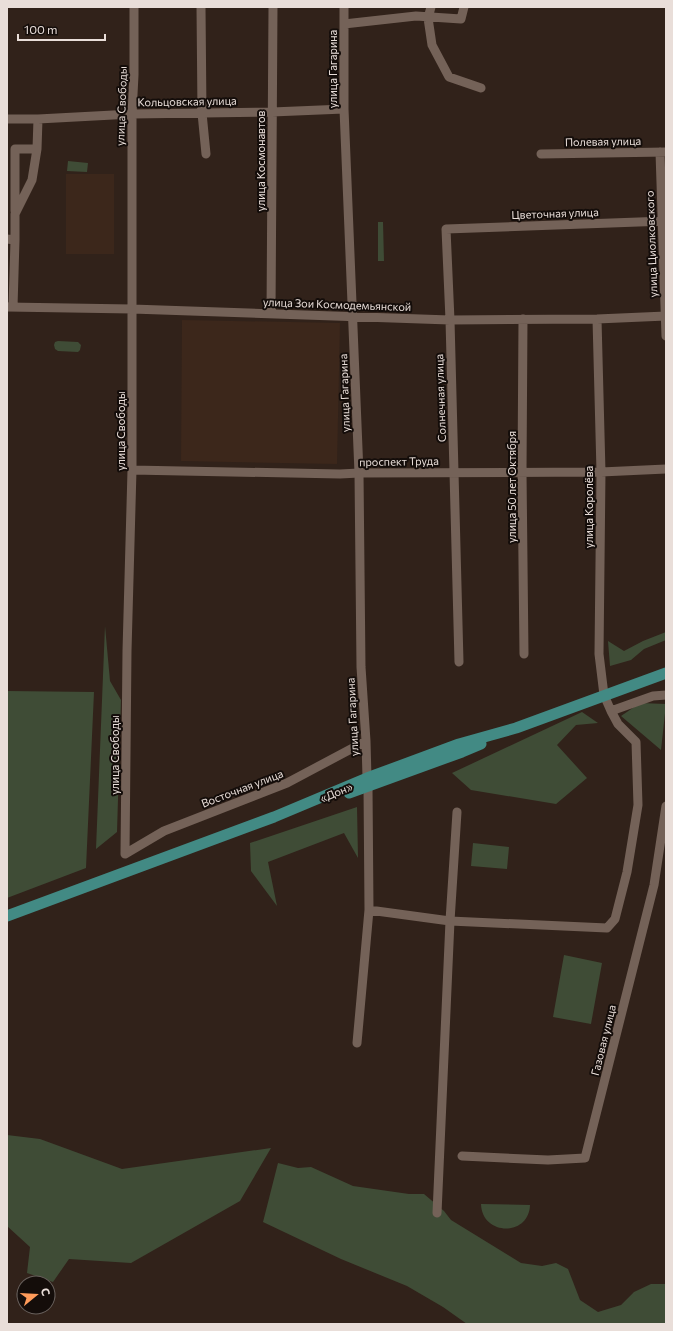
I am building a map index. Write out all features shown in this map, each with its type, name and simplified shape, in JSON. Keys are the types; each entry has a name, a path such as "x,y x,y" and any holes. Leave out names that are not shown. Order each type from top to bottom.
{"main road":[{"path":"7,916 367,783 462,752 516,728 666,673"}],"street":[{"name":"улица Свободы","path":"125,854 127,651 132,470 132,114 134,75 134,7"},
{"path":"201,7 202,113 206,154"},
{"name":"улица Космонавтов","path":"271,314 272,7"},
{"name":"улица Гагарина","path":"344,7 344,109 359,473 361,667 366,741 369,910 357,1043"},
{"path":"431,7 428,18 432,46 449,76 481,88"},
{"path":"344,24 416,16 461,19 464,7"},
{"name":"Кольцовская улица","path":"7,119 38,119 132,114 272,112 344,109"},
{"path":"15,214 32,180 37,149 38,119"},
{"path":"10,307 11,239 15,214 15,149 37,149"},
{"name":"Полевая улица","path":"541,154 663,152"},
{"name":"улица Циолковского","path":"663,152 666,336"},
{"name":"Цветочная улица","path":"446,229 664,221"},
{"name":"Солнечная улица","path":"446,229 450,320 459,662"},
{"name":"улица Зои Космодемьянской","path":"10,307 132,309 450,320 597,319 666,316"},
{"name":"улица 50 лет Октября","path":"523,319 522,472 524,654"},
{"name":"улица Королёва","path":"597,319 601,472 599,654 604,695"},
{"name":"проспект Труда","path":"132,470 332,474 601,472 666,469"},
{"path":"369,910 450,921 607,928 614,919 627,872 638,805 636,742 618,724 604,695"},
{"path":"611,711 653,696 666,695"},
{"name":"Восточная улица","path":"125,854 164,831 287,783 366,741"},
{"name":"Газовая улица","path":"462,1156 548,1160 585,1158 654,885 666,806"},
{"path":"437,1213 456,812"}],"shaded area":[{"path":"66,174 114,174 114,254 66,254"},
{"path":"182,320 340,323 337,464 181,461"}],"green space":[{"path":"68,161 88,163 87,172 67,171"},
{"path":"378,222 383,222 384,261 378,261"},
{"path":"55,342 78,342 81,345 80,350 78,352 58,351 55,349 54,345"},
{"path":"105,626 110,681 121,700 117,832 96,849"},
{"path":"666,632 666,640 644,649 631,660 610,666 608,641 624,651 643,641"},
{"path":"7,691 94,692 86,868 7,898"},
{"path":"640,703 666,704 661,750 621,716"},
{"path":"582,712 598,723 576,725 557,745 587,778 556,804 471,790 452,773"},
{"path":"357,807 358,858 344,833 268,862 277,906 251,871 250,843"},
{"path":"473,843 509,847 507,869 471,866"},
{"path":"564,955 602,963 591,1024 553,1017"},
{"path":"7,1135 40,1139 122,1169 271,1148 240,1201 131,1263 69,1259 56,1278 56,1275 33,1275 27,1273 30,1247 7,1226"},
{"path":"278,1163 298,1168 311,1167 353,1186 409,1194 424,1194 444,1211 451,1220 521,1263 542,1266 556,1263 568,1269 580,1300 598,1312 621,1305 634,1292 651,1284 666,1284 666,1324 467,1324 443,1307 407,1286 341,1259 263,1222"},
{"path":"481,1204 530,1205 528,1215 522,1223 514,1227 506,1228 497,1227 489,1222 483,1215"}]}
